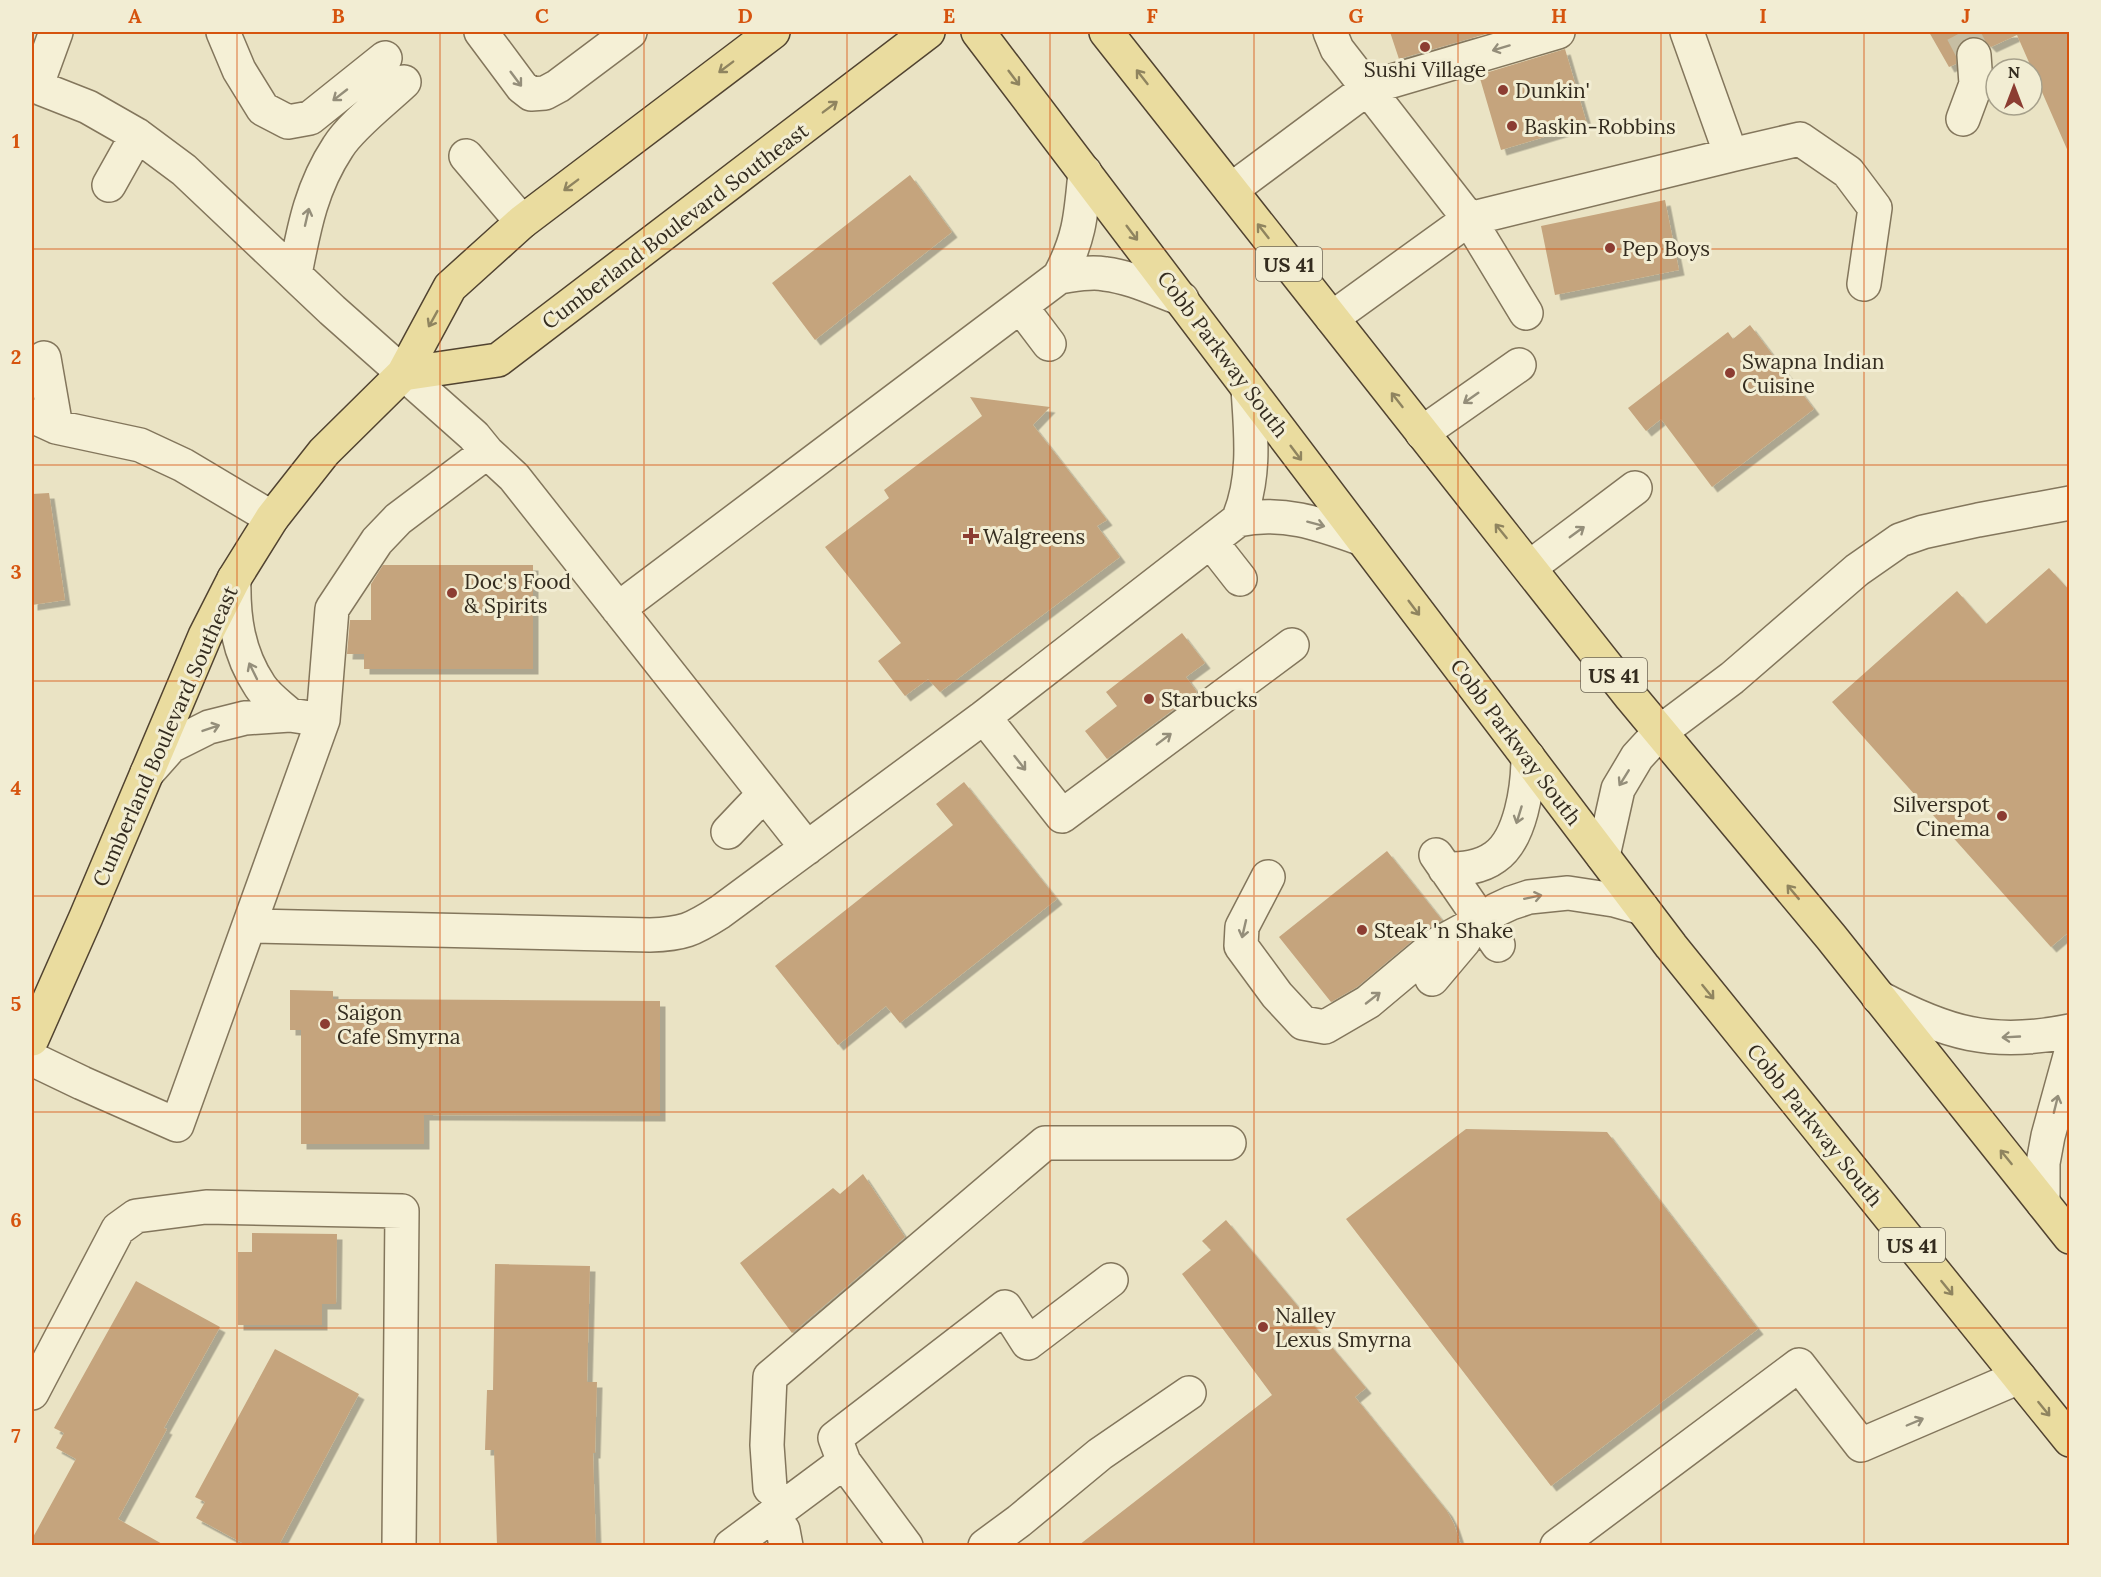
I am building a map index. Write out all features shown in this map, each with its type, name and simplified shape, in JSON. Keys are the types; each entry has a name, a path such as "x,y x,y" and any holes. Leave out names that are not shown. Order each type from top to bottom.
{"main road":[{"name":"Cumberland Boulevard Southeast","path":"32,1039 204,636 234,579 272,518 324,452 403,374 450,287 522,222 773,32"},
{"name":"Cumberland Boulevard Southeast","path":"403,374 498,360 928,32"},
{"name":"Cobb Parkway South","path":"978,32 1678,956 2070,1440"},
{"name":"US 41","path":"1106,32 1660,732 1831,937 2070,1237"}],"street":[{"path":"56,32 34,86 88,107 137,135 184,170 403,374 474,436 486,452 514,477 807,848"},
{"path":"223,32 239,70 263,109 288,122 310,118 395,70 368,116 339,145 322,177 308,210 295,274"},
{"path":"482,32 522,87 531,94 545,93 558,86 630,32"},
{"path":"1330,32 1337,49 1469,219 1526,313"},
{"path":"1231,190 1368,88 1557,32"},
{"path":"1687,32 1731,155"},
{"path":"1963,119 1976,84 1974,55"},
{"path":"109,185 137,135"},
{"path":"1332,318 1469,219 1800,139 1848,172 1875,208 1864,284"},
{"path":"466,156 522,222"},
{"path":"618,609 1059,278 1078,232 1085,172"},
{"path":"1059,278 1083,273 1104,273 1143,284 1182,299"},
{"path":"1022,307 1050,344"},
{"path":"1422,433 1519,365"},
{"path":"42,375 40,427 96,434 140,445 183,465 272,518"},
{"path":"249,926 650,935 673,934 695,928 720,912 984,717 1238,520 1244,506 1249,480 1251,448 1248,389"},
{"path":"32,1059 177,1125 323,720 332,609 377,541 398,519 486,452"},
{"path":"1530,567 1635,488"},
{"path":"1603,856 1618,789 1637,758 1660,732 1732,678 1857,570 1900,540 1923,532 2070,503"},
{"path":"1238,520 1265,515 1287,517 1362,539"},
{"path":"1211,542 1240,579"},
{"path":"234,579 234,611 242,649 261,687 290,715"},
{"path":"984,717 1062,816 1292,645"},
{"path":"147,773 171,746 209,728 245,718 290,715 323,720"},
{"path":"1489,933 1439,860 1467,869 1494,858 1503,850 1511,837 1521,810 1528,775 1528,758"},
{"path":"728,832 764,794"},
{"path":"1268,877 1242,927 1241,946 1277,995 1303,1023 1325,1027 1368,1002 1436,945 1489,933"},
{"path":"1432,979 1489,933 1496,910 1511,903 1529,897 1568,893 1614,900 1642,908"},
{"path":"1878,997 1943,1028 1976,1036 1998,1038 2070,1031"},
{"path":"2043,1203 2043,1163 2070,1056"},
{"path":"770,1488 767,1445 770,1377 1045,1143 1230,1143"},
{"path":"32,1394 118,1229 136,1216 206,1207 402,1211 399,1545"},
{"path":"906,1545 844,1462 835,1438 1005,1307 1028,1343 1111,1280"},
{"path":"1557,1545 1799,1365 1861,1445 2019,1377"},
{"path":"985,1545 1019,1521 1100,1454 1189,1393"},
{"path":"731,1545 844,1462"}],"building":[{"name":"Sushi Village","path":"1390,32 1493,32 1399,59"},
{"path":"1929,32 2070,32 2070,156 2044,97 2044,57 2027,57 2017,35 1991,47 1982,38 1972,36 1964,39 1957,47 1956,64 1949,67"},
{"path":"1565,49 1587,124 1501,150 1479,75"},
{"path":"910,175 952,232 815,340 772,283"},
{"name":"Pep Boys","path":"1665,200 1679,270 1555,295 1541,226"},
{"name":"Swapna Indian Cuisine","path":"1750,325 1814,409 1712,487 1661,419 1646,431 1628,408 1728,332 1733,339"},
{"name":"Walgreens","path":"970,397 1050,407 1033,425 1107,520 1097,526 1120,557 940,692 928,679 905,696 878,661 901,643 825,547 889,498 884,490 982,416"},
{"path":"49,493 65,600 32,605 32,494"},
{"name":"Doc's Food & Spirits","path":"383,565 533,565 533,669 364,669 364,654 347,654 350,620 371,620 371,584"},
{"name":"Silverspot Cinema","path":"2049,568 2070,591 2070,931 2051,947 1832,702 1957,591 1986,624"},
{"name":"Starbucks","path":"1182,633 1205,663 1186,677 1197,692 1107,759 1085,731 1117,706 1106,692"},
{"path":"964,782 1057,899 900,1023 886,1006 838,1045 775,966 953,825 936,804"},
{"name":"Steak 'n Shake","path":"1387,851 1442,920 1424,931 1357,987 1331,1002 1279,937"},
{"path":"290,990 333,991 333,999 660,1001 660,1116 424,1115 424,1144 301,1144 301,1030 290,1030"},
{"name":"Nalley Lexus Smyrna","path":"1466,1129 1607,1132 1758,1329 1551,1486 1346,1219"},
{"path":"863,1174 905,1237 792,1333 740,1263 833,1188 840,1194"},
{"path":"1226,1220 1366,1388 1355,1397 1447,1511 1461,1545 1079,1545 1272,1395 1182,1274 1211,1250 1202,1241"},
{"path":"252,1233 337,1234 336,1304 322,1304 322,1325 238,1325 238,1252 252,1252"},
{"path":"495,1264 590,1266 587,1382 597,1382 595,1453 593,1453 596,1543 497,1545 494,1450 485,1450 487,1390 493,1390"},
{"path":"136,1281 220,1327 164,1428 167,1429 118,1519 164,1545 32,1545 32,1539 76,1459 56,1448 64,1433 54,1428"},
{"path":"275,1349 359,1394 279,1545 246,1545 196,1518 205,1502 195,1497"}],"tunnel":[{"path":"1962,32 1974,55"}],"place":[{"name":"Sushi Village","path":"1425,47"},
{"name":"Dunkin'","path":"1503,90"},
{"name":"Baskin-Robbins","path":"1512,126"},
{"name":"Pep Boys","path":"1610,248"},
{"name":"Swapna Indian Cuisine","path":"1730,373"},
{"name":"Walgreens","path":"971,536"},
{"name":"Doc's Food & Spirits","path":"452,593"},
{"name":"Starbucks","path":"1149,699"},
{"name":"Silverspot Cinema","path":"2002,816"},
{"name":"Steak 'n Shake","path":"1362,930"},
{"name":"Saigon Cafe Smyrna","path":"325,1024"},
{"name":"Nalley Lexus Smyrna","path":"1263,1327"}]}
